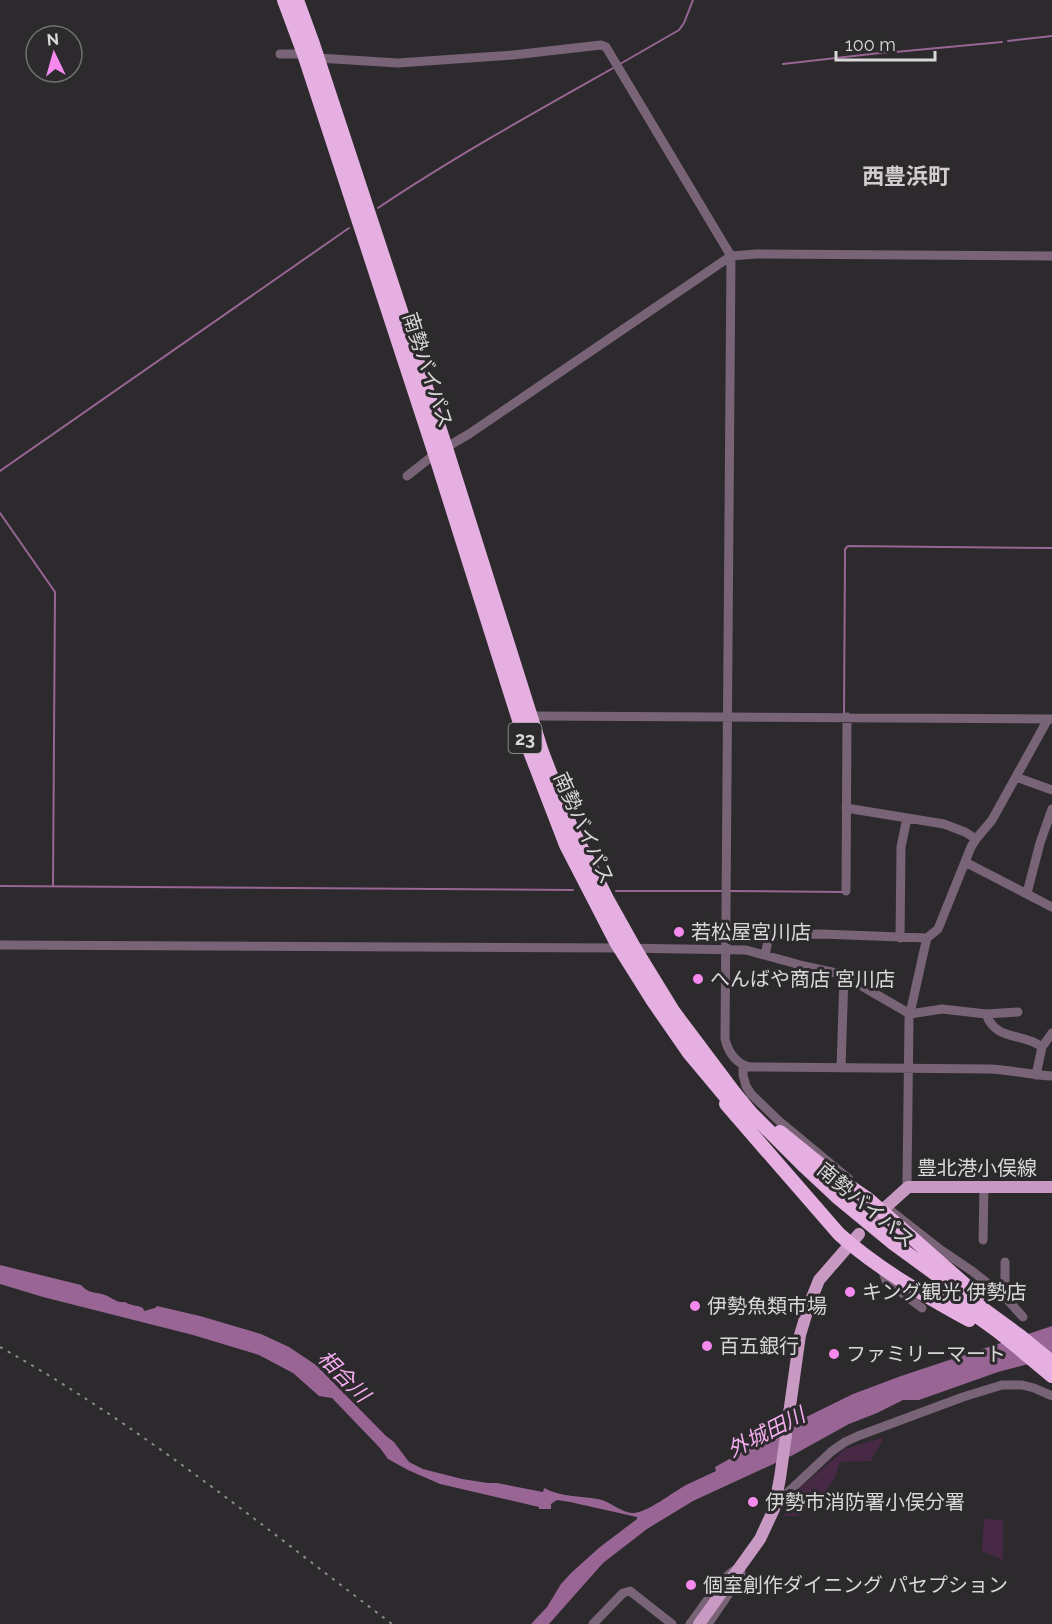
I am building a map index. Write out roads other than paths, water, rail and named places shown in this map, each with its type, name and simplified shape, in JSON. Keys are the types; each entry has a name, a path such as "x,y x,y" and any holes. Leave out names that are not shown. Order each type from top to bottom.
{"highway":[{"name":"南勢バイパス","path":"284,0 311,56"},
{"name":"南勢バイパス","path":"297,0 311,56 542,752 571,827 635,949 715,1076 766,1141 807,1181 887,1251 1052,1362"},
{"name":"南勢バイパス","path":"441,451 524,736 566,845 620,948 653,1001 689,1053 715,1076"},
{"path":"715,1076 833,1175 868,1198 1005,1320 1010,1334"},
{"path":"715,1076 726,1105 839,1234 855,1239 882,1268 952,1311 1010,1334"},
{"name":"南勢バイパス","path":"1010,1334 1052,1376"}],"main road":[{"name":"豊北港小俣線","path":"882,1211 908,1187 1052,1187"},
{"path":"699,1624 771,1527 800,1335 819,1280 855,1239"}],"street":[{"path":"280,54 398,63 513,55 602,45 606,47 731,256 725,1040 727,1047 733,1057 743,1066 750,1067 990,1069 1052,1076"},
{"path":"406,476 735,254 1052,256"},
{"path":"536,716 1050,719 992,820 976,839 938,929 927,938 909,1014 908,1187"},
{"path":"845,717 846,891"},
{"path":"1016,777 1052,790"},
{"path":"846,808 954,827 976,839"},
{"path":"1027,893 1040,843 1052,809"},
{"path":"900,938 901,847 907,818"},
{"path":"965,862 1052,907"},
{"path":"765,955 769,936 821,934 927,938"},
{"path":"0,945 746,950 844,975 909,1014 942,1009 986,1014 1018,1012"},
{"path":"842,1068 844,975"},
{"path":"986,1014 998,1031 1042,1047"},
{"path":"1036,1075 1042,1047 1052,1033"},
{"path":"715,1076 733,1057"},
{"path":"743,1066 746,1086 751,1094 779,1121 851,1180 868,1198"},
{"path":"983,1240 984,1186"},
{"path":"882,1211 972,1271 1005,1297 1023,1317"},
{"path":"1005,1262 1005,1297"},
{"path":"882,1268 886,1281 922,1308"},
{"path":"1034,1388 1038,1376 1052,1371"},
{"path":"777,1497 786,1494 832,1451 852,1438 994,1387 1009,1385 1034,1388 1052,1396"},
{"path":"690,1624 725,1578 734,1569 740,1568 739,1579 708,1624"},
{"path":"594,1624 623,1593 630,1591 672,1624"}],"waterway":[{"path":"620,64 679,30 693,0"},
{"path":"1008,41 1052,36"},
{"path":"895,52 1002,42"},
{"path":"783,64 889,52"},
{"path":"378,208 465,153 615,67"},
{"path":"0,471 349,228"},
{"path":"0,513 55,592 53,886"},
{"path":"844,716 845,549 848,546 1052,548"},
{"path":"0,886 573,890"},
{"path":"616,891 722,891"},
{"path":"728,891 842,892"}],"railway":[{"path":"0,1347 52,1377 152,1444 392,1624"}],"place":[{"name":"若松屋宮川店","path":"679,932"},
{"name":"へんばや商店 宮川店","path":"698,979"},
{"name":"キング観光 伊勢店","path":"850,1292"},
{"name":"伊勢魚類市場","path":"695,1306"},
{"name":"百五銀行","path":"707,1346"},
{"name":"ファミリーマート","path":"834,1354"},
{"name":"伊勢市消防署小俣分署","path":"753,1502"},
{"name":"個室創作ダイニング パセプション","path":"691,1585"}],"district":[{"name":"西豊浜町","path":"906,176"}],"water label":[{"name":"相合川","path":"344,1376"},
{"name":"外城田川","path":"766,1432"}]}
